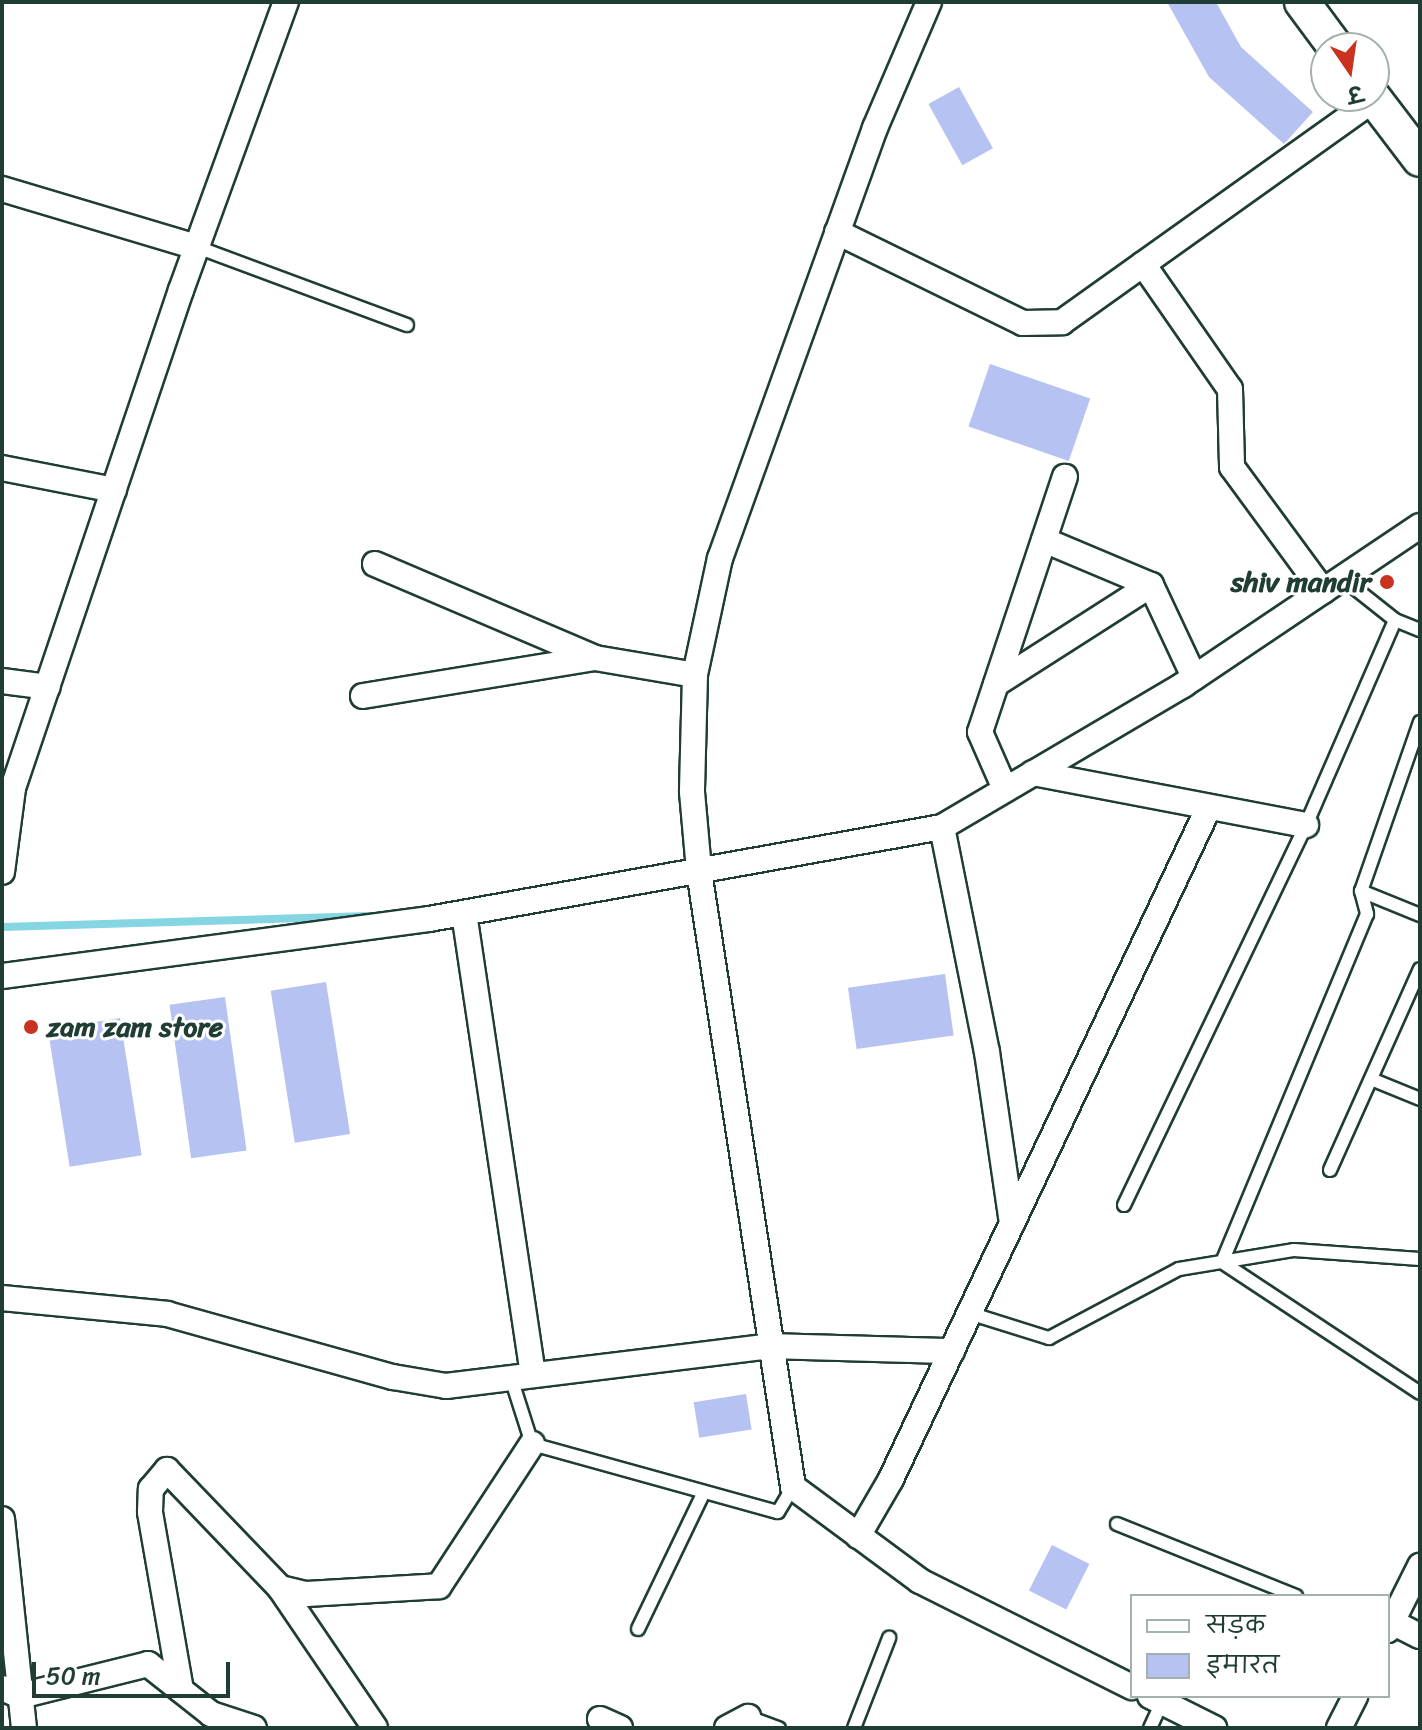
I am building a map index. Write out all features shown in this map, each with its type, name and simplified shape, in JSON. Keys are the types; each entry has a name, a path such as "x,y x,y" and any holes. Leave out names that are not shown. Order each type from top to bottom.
{"street":[{"path":"2,872 13,788 197,247 286,2"},
{"path":"929,2 837,232 720,558 695,675 692,792 699,871 793,1487 920,1581 1130,1686"},
{"path":"1302,2 1324,32"},
{"path":"837,232 1023,323 1062,322 1355,112"},
{"path":"1385,112 1420,159"},
{"path":"2,189 197,247"},
{"path":"1143,264 1230,389 1232,467 1332,585"},
{"path":"2,468 114,490"},
{"path":"1005,789 980,732 1065,477"},
{"path":"2,976 464,913 942,827 1194,677 1420,526"},
{"path":"1044,540 1151,585 1194,677"},
{"path":"375,564 595,658 695,675"},
{"path":"996,684 1151,585"},
{"path":"363,696 595,658"},
{"path":"2,681 48,687"},
{"path":"1033,773 1306,825"},
{"path":"858,1536 952,1351 1209,807"},
{"path":"942,827 987,1052 1012,1223"},
{"path":"464,913 522,1376"},
{"path":"2,1298 167,1314 433,1384 771,1346 952,1351"},
{"path":"280,1588 306,1594 439,1586 532,1444"},
{"path":"181,1690 150,1512 151,1489 167,1470 280,1588 375,1728"},
{"path":"2,1519 11,1692 24,1728"},
{"path":"1420,1566 1390,1626 1420,1636"},
{"path":"11,1692 148,1664 211,1714 254,1728"},
{"path":"1339,1728 1354,1698"},
{"path":"1156,1699 1214,1728"}],"lane":[{"path":"197,247 407,325"},
{"path":"1332,585 1395,620 1420,630"},
{"path":"1124,1205 1306,825 1395,620"},
{"path":"1222,1262 1367,914 1361,891 1418,736 1420,722"},
{"path":"1361,891 1420,915"},
{"path":"1330,1170 1420,969"},
{"path":"1371,1079 1420,1099"},
{"path":"969,1313 1049,1338 1179,1269 1294,1250 1420,1259"},
{"path":"1222,1262 1420,1393"},
{"path":"522,1376 532,1444 778,1512 793,1487"},
{"path":"638,1629 704,1492"},
{"path":"1117,1524 1291,1594"},
{"path":"854,1728 889,1638"},
{"path":"1150,1728 1156,1699"},
{"path":"738,1722 779,1728"}],"building":[{"path":"1167,2 1216,2 1241,47 1313,112 1284,144 1209,77"},
{"path":"959,87 993,148 962,165 928,104"},
{"path":"990,364 1090,399 1069,461 969,426"},
{"path":"945,974 954,1035 857,1049 848,988"},
{"path":"326,982 350,1134 295,1143 271,991"},
{"path":"225,997 247,1150 191,1158 170,1005"},
{"path":"120,1018 142,1155 70,1167 48,1029"},
{"path":"746,1394 752,1430 699,1438 694,1402"},
{"path":"1052,1545 1089,1564 1066,1610 1029,1590"}],"waterway":[{"path":"2,927 369,916"}],"place":[{"name":"shiv mandir","path":"1387,582"},
{"name":"zam zam store","path":"31,1027"}]}
